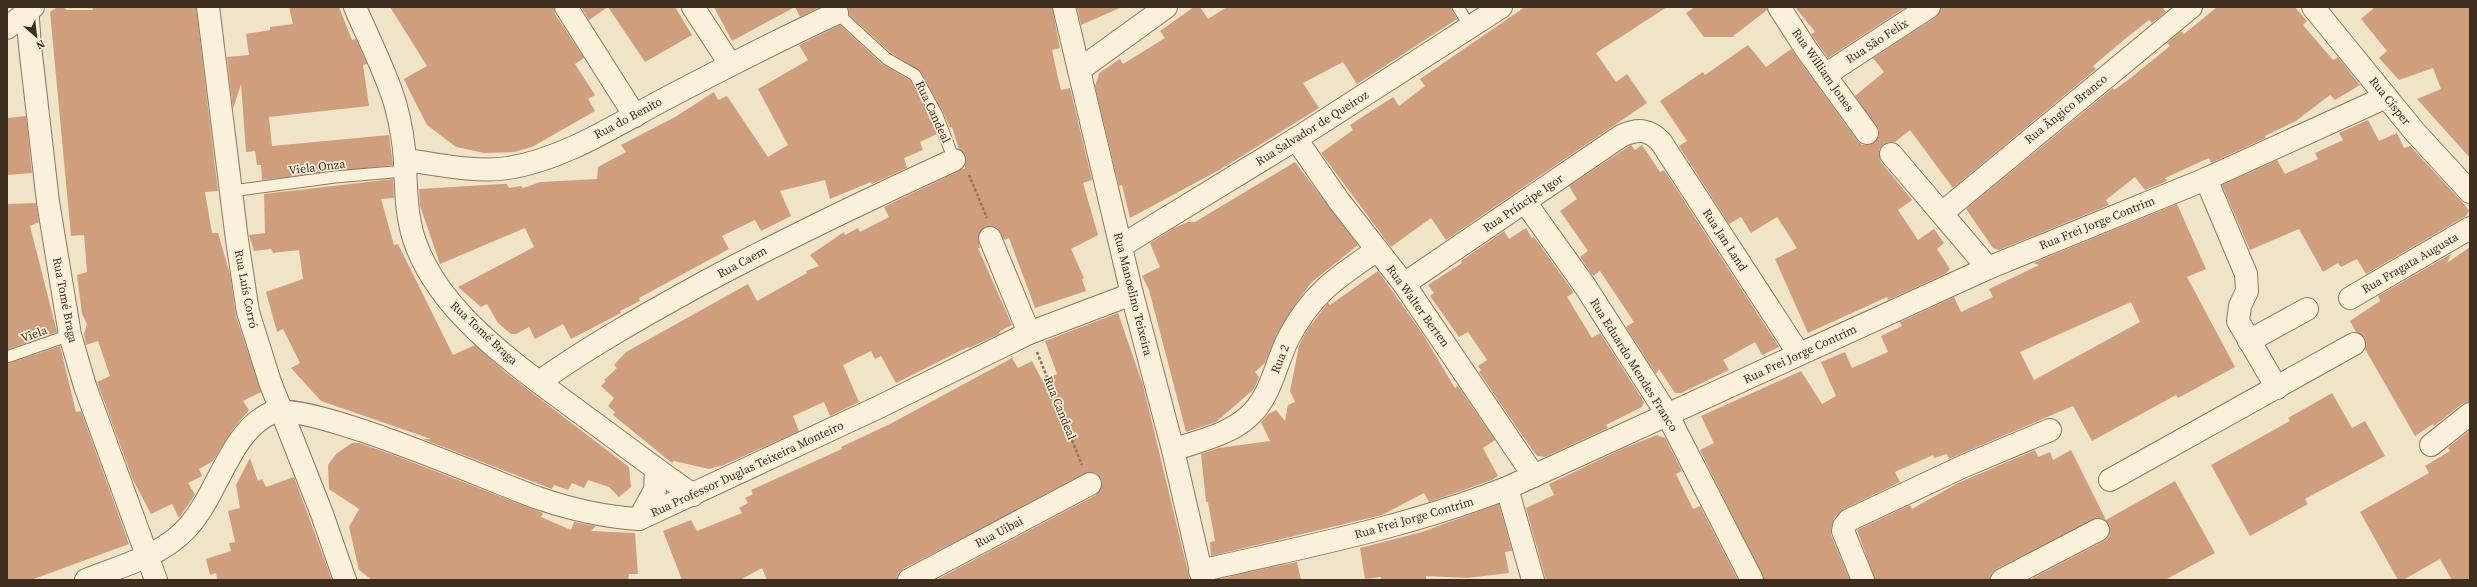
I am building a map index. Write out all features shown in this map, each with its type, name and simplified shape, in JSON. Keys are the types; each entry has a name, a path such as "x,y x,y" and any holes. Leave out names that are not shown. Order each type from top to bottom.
{"street":[{"name":"Rua Luís Corró","path":"208,7 232,191 236,240 248,312 270,382 322,514 345,580"},
{"name":"Rua Tomé Braga","path":"355,7 395,103 405,165 410,220 414,239 426,270 448,298 476,328 539,382 656,471 692,495"},
{"path":"566,7 635,116"},
{"path":"693,7 730,64"},
{"name":"Rua Manoelino Teixeira","path":"1064,7 1132,294 1173,450 1202,576"},
{"path":"1079,70 1166,7"},
{"name":"Rua Salvador de Queiroz","path":"1121,246 1296,139 1501,7"},
{"name":"Rua William Jones","path":"1779,7 1825,75 1867,133"},
{"name":"Rua São Felix","path":"1825,75 1928,7"},
{"name":"Rua Ãngico Branco","path":"1942,213 2191,7"},
{"name":"Rua Císper","path":"2313,7 2386,97 2470,192"},
{"name":"Rua Tomé Braga","path":"30,9 48,202 70,334 85,386 156,580"},
{"path":"7,28 30,9"},
{"name":"Rua do Benito","path":"405,165 457,168 507,168 531,163 559,153 635,116 730,64 835,10"},
{"name":"Rua Frei Jorge Contrim","path":"1202,576 1461,506 1507,488 1988,268 2206,179 2386,97"},
{"name":"Rua Príncipe Igor","path":"1404,284 1621,136 1631,131 1646,131"},
{"name":"Rua Jan Land","path":"1646,131 1653,133 1661,142 1799,354"},
{"name":"Rua Walter Berten","path":"1296,139 1339,201 1404,284 1534,476"},
{"path":"1891,154 1988,268"},
{"name":"Rua Caem","path":"539,382 614,333 748,259 825,220 954,160"},
{"path":"2206,179 2246,274 2247,291 2240,306 2238,321 2277,388"},
{"name":"Rua Eduardo Mendes Franco","path":"1525,202 1585,286 1667,414 1752,580"},
{"name":"Rua Fragata Augusta","path":"2350,298 2470,228"},
{"path":"990,238 1029,333"},
{"name":"Rua 2","path":"1173,450 1227,430 1250,416 1266,392 1287,340 1304,312 1325,286 1377,250"},
{"name":"Rua Professor Duglas Teixeira Monteiro","path":"281,410 310,415 372,434 538,498 598,514 639,519 880,407 1029,333 1132,294"},
{"path":"2249,341 2307,309"},
{"path":"2110,480 2354,344"},
{"path":"86,580 148,556 173,540 191,523 210,496 229,458 257,422 281,410"},
{"path":"2431,445 2470,414"},
{"path":"1864,580 1846,541 1844,526 1849,520 1876,506 2050,430"},
{"path":"639,519 655,490 656,471"},
{"name":"Rua Uibai","path":"908,580 1090,484"},
{"path":"1507,488 1533,580"},
{"path":"2002,580 2098,530"}],"lane":[{"path":"1458,7 1470,27"},
{"name":"Rua Candeal","path":"835,10 887,59 915,75 937,115 954,160"},
{"name":"Viela Onza","path":"232,191 335,177 405,165"},
{"name":"Viela","path":"7,357 70,334"}],"path":[{"path":"954,160 960,157 963,162 988,220 990,238"},
{"name":"Rua Candeal","path":"1029,333 1090,484"}],"building":[{"path":"57,7 63,7 67,10 93,10 92,7 196,7 218,191 205,192 212,233 218,233 230,274 236,316 261,392 243,401 249,410 233,429 213,461 199,469 202,476 188,483 195,495 179,518 172,504 151,514 133,480 97,382 110,376 98,341 86,345 84,334 87,324 82,314 77,275 87,272 84,235 71,236 50,12"},
{"path":"289,7 339,7 352,40 356,39 367,64 363,65 369,106 269,117 272,146 389,135 393,165 262,180 261,165 257,165 255,151 246,152 241,84 233,109 227,57 249,55 246,34 270,30 270,27 293,24"},
{"path":"390,7 554,7 555,14 584,58 575,64 595,95 588,99 595,111 532,147 514,152 484,153 456,147 427,125 409,90 404,79 427,66"},
{"path":"581,7 608,7 589,20"},
{"path":"608,7 675,7 692,35 645,62"},
{"path":"714,7 795,7 732,41"},
{"path":"795,7 820,7 800,17"},
{"path":"848,7 1052,7 1060,48 1052,50 1056,69 1061,90 1070,88 1092,180 1083,183 1098,235 1071,249 1084,278 1082,279 1086,291 1035,308 1009,238 1004,240 997,228 985,227 978,236 980,248 978,248 1012,325 999,332 999,334 969,348 968,347 896,383 881,356 875,359 871,351 843,365 859,402 830,416 824,402 793,416 799,431 724,465 709,469 674,461 672,463 613,415 615,412 608,406 614,398 601,386 606,381 604,380 617,368 614,365 626,352 748,284 757,301 807,273 806,271 819,266 810,255 844,232 845,235 858,228 860,232 889,217 884,207 965,168 965,155 959,149 952,127 950,128 921,72 891,53 849,15"},
{"path":"1077,7 1122,7 1081,25"},
{"path":"1194,7 1200,7 1208,19 1227,7 1451,7 1457,19 1357,84 1343,62 1303,83 1319,108 1221,169 1130,218 1122,185 1119,186 1095,86 1099,73 1120,59 1123,64 1165,38 1160,31"},
{"path":"1525,7 1667,7 1596,53 1616,82 1627,74 1647,103 1446,240 1431,218 1391,247 1321,153 1353,130 1350,125 1393,97 1399,106 1425,86 1420,79"},
{"path":"1695,7 1767,7 1767,10 1732,37 1704,37 1686,13"},
{"path":"1795,7 1906,7 1828,58 1811,34 1815,32"},
{"path":"1941,7 2164,7 2163,8 2166,12 2152,23 2149,20 2125,39 2093,66 2096,69 1953,188 1910,130 1895,142 1888,142 1883,145 1879,150 1881,162 1912,200 1898,210 1918,240 1934,229 1944,243 1937,249 1950,269 1945,274 1888,300 1887,297 1808,333 1775,259 1797,248 1777,217 1751,233 1741,217 1729,224 1679,146 1687,141 1660,101 1703,72 1705,75 1748,45 1766,67 1791,49 1857,140 1862,145 1869,145 1878,138 1879,131 1855,96 1884,72 1873,58 1936,17"},
{"path":"2217,7 2295,7 2307,21 2303,25 2333,60 2338,57 2360,85 2335,100 2330,95 2296,121 2265,136 2266,138 2211,163 2209,158 2165,178 2167,181 2145,190 2135,177 2106,200 2109,205 1999,250 1993,248 1966,209 2113,88 2114,90 2128,80 2170,46 2167,43 2181,31 2184,34"},
{"path":"2375,7 2470,7 2470,158 2417,99 2441,89 2433,68 2399,80 2379,58 2387,51 2361,19"},
{"path":"840,25 882,64 910,80 931,118 937,134 920,142 923,150 904,158 907,168 872,184 871,182 830,199 825,180 780,191 791,216 761,231 755,220 722,236 729,249 639,298 640,301 620,311 621,313 571,339 563,324 535,339 529,327 516,334 511,334 498,323 487,304 481,307 458,287 534,247 525,228 440,264 420,206 419,189 502,184 507,184 509,188 521,186 523,188 540,182 597,179 598,167 626,152 621,145 675,117 714,92 718,100 727,96 768,157 788,145 758,89 808,60 799,45"},
{"path":"26,116 32,173 7,175 7,118"},
{"path":"2368,120 2379,141 2397,133 2404,148 2410,146 2464,204 2469,211 2466,216 2366,274 2357,259 2341,267 2338,263 2323,272 2299,229 2250,250 2222,185 2277,160 2285,174 2318,159 2315,153 2343,140 2339,133"},
{"path":"1631,145 1635,150 1642,145 1660,172 1664,170 1779,347 1762,355 1755,342 1723,360 1729,370 1681,393 1675,393 1659,369 1656,374 1626,327 1634,322 1600,271 1593,276 1580,257 1588,251 1560,211 1577,199 1569,186"},
{"path":"1295,162 1358,245 1312,282 1296,303 1277,334 1265,363 1255,372 1259,377 1254,389 1216,422 1186,432 1149,290 1142,276 1160,267 1150,243 1174,228 1188,222 1195,222"},
{"path":"393,179 394,198 381,199 394,245 398,244 453,355 475,345 506,373 629,467 631,487 619,497 609,487 588,480 584,488 572,483 568,490 554,485 552,489 423,439 431,439 321,401 291,368 300,363 283,329 277,332 266,292 303,279 299,250 273,253 271,249 254,251 249,235 265,233 264,194"},
{"path":"36,203 39,222 30,226 57,332 7,350 7,204"},
{"path":"2177,204 2206,269 2187,277 2235,367 2178,398 2176,395 2092,441 2073,406 1949,459 1947,454 1934,458 1933,455 1895,472 1900,482 1844,509 1834,518 1831,535 1850,580 1764,580 1700,450 1714,443 1701,416 1801,371 1822,404 1836,396 1821,362 1845,352 1852,368 1888,352 1881,336 1902,326 1900,322 1954,297 1961,312 1993,297 1989,289 2039,265 2033,263","holes":["2131,302 2140,322 2034,380 2020,352"]},
{"path":"1526,228 1572,290 1573,293 1567,297 1592,338 1600,333 1644,402 1642,407 1606,425 1608,428 1545,457 1537,456 1517,428 1479,372 1481,370 1478,366 1487,360 1468,332 1459,337 1430,296 1434,293 1428,285 1462,263 1461,261 1504,231 1509,239"},
{"path":"2470,247 2470,402 2462,404 2434,426 2433,424 2415,436 2365,349 2365,338 2356,332 2350,321 2380,301 2378,296 2451,254 2447,263"},
{"path":"1378,271 1422,333 1455,388 1458,386 1495,440 1483,448 1498,476 1492,480 1429,502 1424,493 1382,515 1211,556 1210,542 1215,541 1208,502 1206,502 1201,454 1219,448 1270,441 1261,422 1268,414 1276,410 1285,421 1288,405 1295,402 1290,391 1299,346 1307,330 1328,303 1330,305"},
{"path":"1118,313 1143,385 1190,580 936,580 1096,495 1102,485 1101,479 1096,473 1090,472 903,569 898,574 897,580 767,580 762,568 740,580 682,580 663,531 691,520 697,531 742,513 739,508 748,503 745,498 753,494 751,490 842,449 841,447 890,424 1012,358 1018,368 1032,361 1042,380 1057,374 1045,341"},
{"path":"60,346 76,412 81,411 129,544 31,580 7,580 7,364"},
{"path":"2332,393 2352,428 2365,421 2385,456 2305,499 2308,504 2250,536 2211,465 2290,421 2288,418"},
{"path":"2470,430 2470,580 2452,580 2440,559 2403,580 2398,580 2360,512 2429,473 2425,466 2450,451 2448,448"},
{"path":"1657,435 1665,438 1682,471 1676,474 1693,509 1700,506 1738,580 1546,580 1526,508 1554,495 1549,484 1622,449"},
{"path":"352,443 359,443 396,456 543,513 541,517 571,530 574,522 596,526 591,531 635,533 638,574 629,574 628,580 372,580 359,570 349,527 359,509 329,489 328,465 336,454"},
{"path":"2035,450 2038,457 2050,452 2053,460 2071,450 2106,520 2175,481 2215,553 2165,580 2029,580 2104,541 2109,536 2109,525 2104,519 2098,518 1996,569 1991,574 1990,580 1875,580 1857,530 1910,505 1912,509 1958,483"},
{"path":"250,458 258,481 262,479 266,487 294,477 332,580 217,580 216,573 210,575 206,559 231,551 229,543 235,542 228,511 240,508 236,485"},
{"path":"1499,504 1512,551 1505,552 1509,573 1467,578 1426,576 1426,580 1381,580 1381,577 1365,579 1360,548 1422,532"},
{"path":"1297,562 1301,580 1217,580 1241,574"}]}
